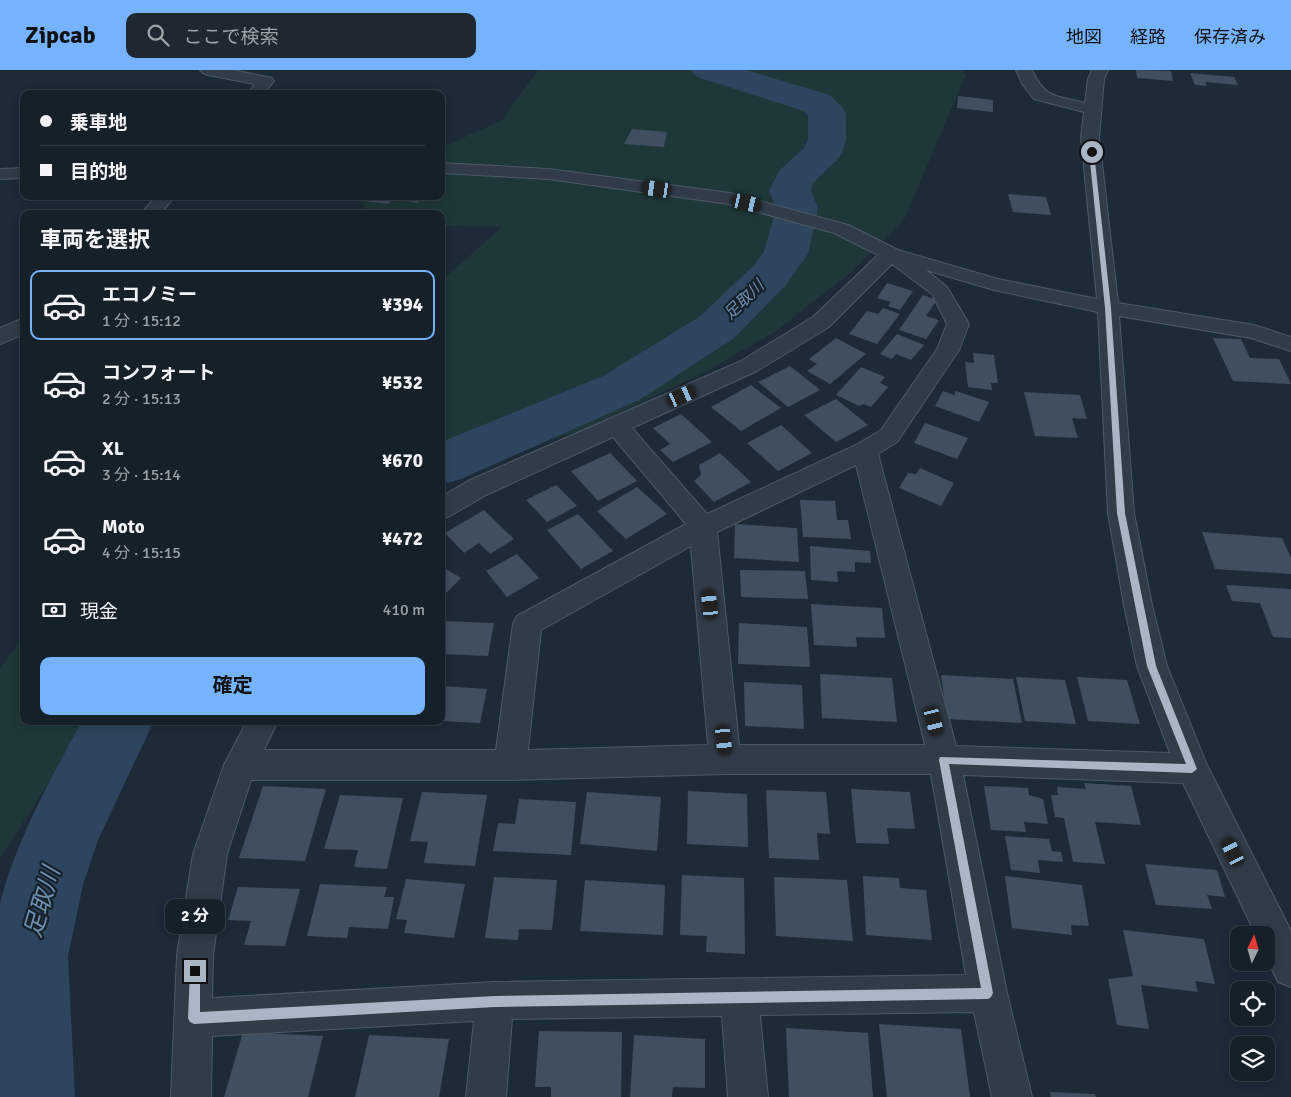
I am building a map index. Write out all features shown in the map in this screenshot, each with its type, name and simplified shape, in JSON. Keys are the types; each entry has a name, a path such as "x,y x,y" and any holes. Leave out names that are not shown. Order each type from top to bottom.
{"street":[{"path":"208,70 266,81 258,90"},
{"path":"1024,70 1031,85 1040,96 1094,110"},
{"path":"1100,70 1096,79 1090,137 1108,308 1121,513 1152,666 1192,769 1291,969"},
{"path":"445,168 548,174 730,199 841,229 891,254 994,284 1108,308 1254,332 1291,344"},
{"path":"0,174 20,173"},
{"path":"154,210 162,200"},
{"path":"445,507 477,488 749,366 821,322 891,254"},
{"path":"510,765 527,624 703,527 865,451 889,436 948,350 958,324 940,291 891,254"},
{"path":"0,337 20,326"},
{"path":"616,426 703,527 725,759"},
{"path":"865,451 944,760 988,993 1012,1097"},
{"path":"191,1097 195,955 210,854 240,765 261,725"},
{"path":"240,765 510,765 725,759 944,760 1192,769"},
{"path":"194,1018 495,1001 988,993"},
{"path":"740,996 748,1097"},
{"path":"486,1097 495,1001"}],"green space":[{"path":"538,70 961,70 966,75 905,218 850,273 776,331 706,372 578,432 445,467 445,277 502,227 445,226 445,210 368,210 356,200 445,200 445,146 502,120"},
{"path":"20,642 20,725 86,725 0,858 0,668"}],"building":[{"path":"1136,70 1171,71 1173,81 1137,78"},
{"path":"1190,73 1234,77 1238,85 1205,82 1207,86 1195,85"},
{"path":"958,96 993,100 993,112 957,108"},
{"path":"632,129 667,132 664,147 624,144"},
{"path":"1008,194 1046,197 1051,215 1013,212"},
{"path":"366,200 392,200 388,204"},
{"path":"399,200 420,200 418,203"},
{"path":"887,283 913,291 900,310 888,306 891,302 877,298"},
{"path":"923,295 937,300 926,316 939,320 926,339 899,330"},
{"path":"883,308 900,314 877,344 849,334 867,311 878,314"},
{"path":"897,334 924,345 911,360 896,354 892,359 880,354"},
{"path":"836,338 866,354 830,384 807,371 817,364 809,359"},
{"path":"1213,338 1241,339 1250,358 1279,359 1291,384 1233,381"},
{"path":"973,353 994,355 998,383 991,383 992,390 968,387 965,362 974,363"},
{"path":"790,366 820,390 788,407 758,382"},
{"path":"861,367 885,377 880,383 888,387 871,407 864,404 859,406 836,395"},
{"path":"751,385 781,408 741,431 711,407"},
{"path":"943,391 954,395 956,391 989,402 979,422 935,406"},
{"path":"1024,392 1080,395 1087,419 1072,418 1078,438 1035,436"},
{"path":"836,399 868,425 836,442 804,415"},
{"path":"681,414 712,442 673,462 660,450 670,444 653,428"},
{"path":"925,423 968,438 957,459 914,443"},
{"path":"781,425 812,453 778,471 747,443"},
{"path":"610,453 637,481 598,501 571,471"},
{"path":"720,453 751,482 714,502 694,481 701,475 699,465"},
{"path":"920,468 954,483 941,506 899,488 908,473 916,474"},
{"path":"556,485 577,506 547,522 526,500"},
{"path":"637,487 667,514 626,539 597,511"},
{"path":"800,500 835,501 837,520 848,520 851,539 803,537"},
{"path":"484,510 514,539 490,554 479,543 464,553 445,533"},
{"path":"578,514 613,551 581,569 547,530"},
{"path":"735,524 797,528 799,562 734,558"},
{"path":"1202,532 1282,538 1291,558 1291,574 1215,569"},
{"path":"810,546 870,551 871,563 855,562 855,572 837,571 838,582 811,580"},
{"path":"517,554 539,578 507,597 486,571"},
{"path":"445,568 461,578 445,594"},
{"path":"740,570 805,571 808,599 741,597"},
{"path":"1226,585 1291,589 1291,638 1273,637 1260,603 1232,601"},
{"path":"811,604 882,608 885,638 856,637 857,647 814,645"},
{"path":"445,621 494,623 488,656 445,654"},
{"path":"739,623 807,627 810,667 738,664"},
{"path":"820,674 892,678 897,722 822,718"},
{"path":"941,675 1013,679 1022,723 947,719"},
{"path":"1016,677 1065,680 1076,724 1025,721"},
{"path":"1077,677 1127,680 1140,724 1088,721"},
{"path":"744,682 802,685 804,729 745,726"},
{"path":"445,686 487,689 480,723 445,721"},
{"path":"1084,783 1131,786 1141,825 1095,822 1105,864 1073,862 1064,818 1055,817 1051,795 1058,795 1057,787 1086,789"},
{"path":"263,786 326,789 305,861 239,858"},
{"path":"984,786 1028,788 1029,795 1043,799 1048,824 1024,822 1026,832 991,830"},
{"path":"851,789 910,792 915,829 887,828 889,844 856,843"},
{"path":"766,790 826,792 830,834 817,833 819,860 769,858"},
{"path":"688,791 747,794 748,847 687,844"},
{"path":"422,792 487,795 475,866 424,863 428,842 410,841"},
{"path":"587,792 661,797 657,851 580,844"},
{"path":"340,795 403,798 387,869 354,867 358,850 324,849"},
{"path":"519,799 576,802 571,855 493,851 498,823 515,824"},
{"path":"1005,836 1049,839 1052,851 1061,852 1063,862 1038,860 1040,873 1011,870"},
{"path":"1145,864 1217,870 1225,897 1207,895 1212,909 1156,905"},
{"path":"682,875 744,878 745,954 706,952 707,936 680,935"},
{"path":"863,876 899,878 900,888 926,890 932,940 866,935"},
{"path":"1005,876 1082,885 1089,926 1071,925 1072,935 1012,928"},
{"path":"494,877 557,880 552,930 519,929 518,940 485,938"},
{"path":"774,877 847,880 853,941 776,936"},
{"path":"406,879 465,884 454,938 404,933 407,920 396,919"},
{"path":"585,880 665,885 663,935 580,931"},
{"path":"320,884 387,887 384,897 394,897 388,929 349,927 347,938 307,936"},
{"path":"238,887 300,889 285,946 244,945 251,921 228,920"},
{"path":"1123,930 1204,939 1215,984 1195,981 1198,992 1141,985 1149,1029 1117,1025 1108,979 1133,976"},
{"path":"879,1024 961,1029 970,1097 887,1097"},
{"path":"786,1028 868,1033 873,1097 789,1097"},
{"path":"539,1031 622,1032 621,1097 551,1097 551,1087 535,1087"},
{"path":"243,1032 323,1036 308,1097 224,1097"},
{"path":"369,1035 449,1039 439,1097 355,1097"},
{"path":"634,1035 705,1039 705,1088 673,1087 672,1097 630,1097"},
{"path":"1050,1092 1095,1094 1096,1097 1051,1097"}],"waterway":[{"name":"足取川","path":"445,463 621,388 716,328 770,275 786,254 797,208 790,190 794,179 822,153 827,140 827,113 817,103 709,70"},
{"name":"足取川","path":"30,1097 27,956 44,885 63,832 117,725"}],"route":[{"path":"195,971 194,1018 495,1001 988,993 944,760 1192,769 1152,666 1138,605 1121,513 1108,308 1092,152"}]}
